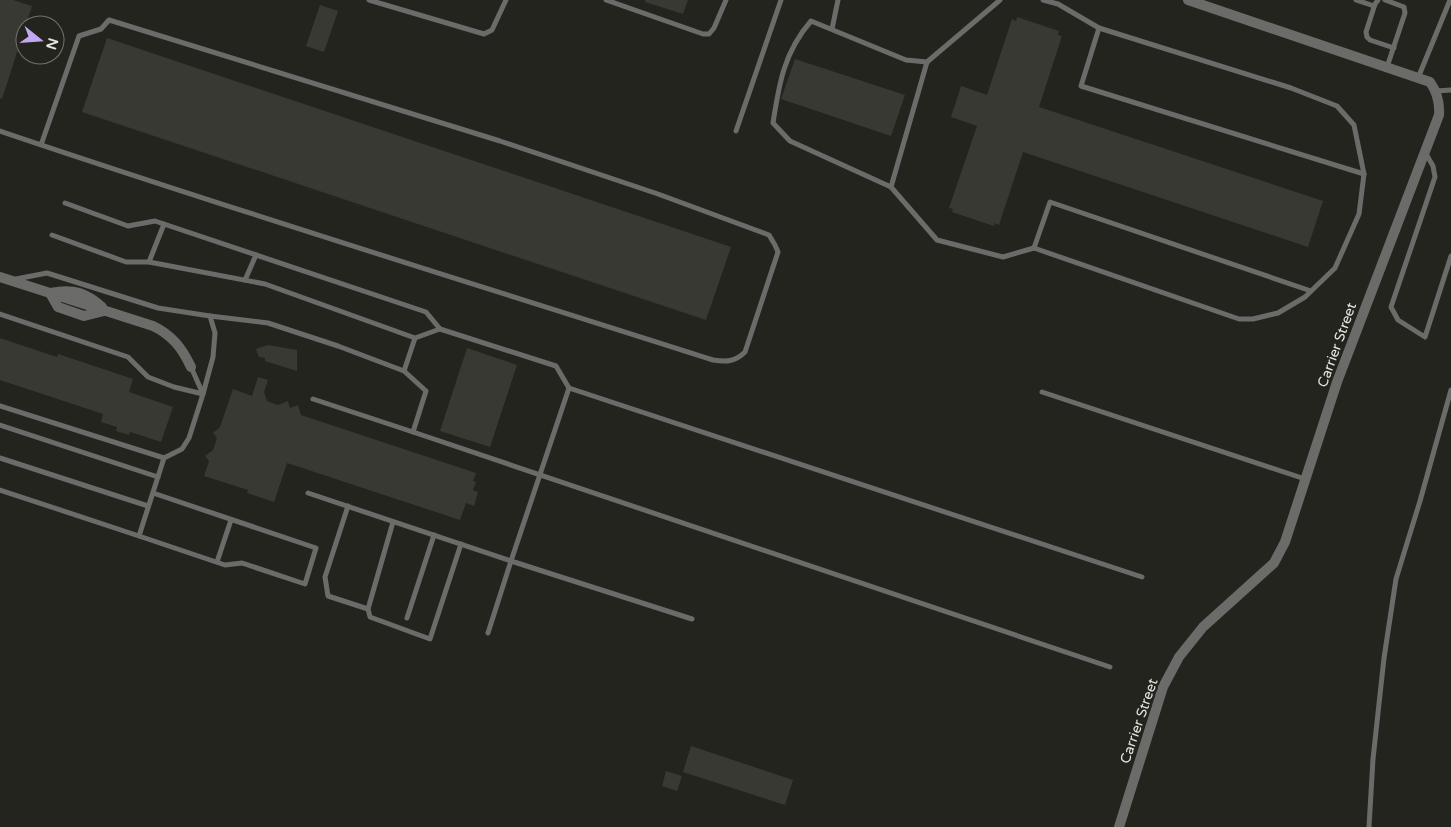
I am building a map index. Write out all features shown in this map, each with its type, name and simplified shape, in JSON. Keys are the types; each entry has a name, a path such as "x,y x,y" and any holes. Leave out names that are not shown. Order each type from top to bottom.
{"street":[{"path":"1188,0 1430,82 1436,91"},
{"name":"Carrier Street","path":"1119,827 1163,687 1179,657 1203,626 1274,563 1285,542 1336,382 1439,115 1440,105 1436,91"},
{"path":"0,277 50,293 65,290 91,297 105,310 164,331 183,350 191,367"},
{"path":"50,293 58,307 84,316 105,310"}],"lane":[{"path":"369,0 484,34 492,30 506,0"},
{"path":"606,0 703,34 709,34 714,28 726,0"},
{"path":"736,131 781,0"},
{"path":"832,29 838,0"},
{"path":"891,187 927,62 1000,0"},
{"path":"927,62 906,60 811,21 799,35 780,77 773,123 790,141 891,187 936,240 1003,257 1034,248 1239,319 1253,319 1278,313 1305,297 1335,268 1359,214 1364,174 1354,125 1337,106 1291,88 1100,28 1058,4 1043,0"},
{"path":"1356,0 1374,6"},
{"path":"1378,0 1374,6 1366,32 1367,37 1370,40 1394,48"},
{"path":"1385,0 1404,7 1405,13 1387,67"},
{"path":"1418,78 1450,0"},
{"path":"0,131 41,145 713,360 725,362 737,359 744,352 778,252 769,235 658,194 500,141 109,20 101,29 79,36 41,145"},
{"path":"1100,28 1081,86 1364,174"},
{"path":"1436,91 1451,90"},
{"path":"1424,152 1433,166 1435,177 1391,307 1398,320 1425,337 1451,256"},
{"path":"1034,248 1050,202 1311,291"},
{"path":"65,204 128,226 155,221 426,312 440,330 556,366 569,388 1142,577"},
{"path":"149,262 164,224"},
{"path":"52,235 126,262 149,262 265,284 415,338 440,330"},
{"path":"245,280 256,255"},
{"path":"11,280 47,273 158,308 268,323 404,370 426,391 413,432"},
{"path":"0,314 128,357 148,376 174,387 203,394"},
{"path":"0,406 164,458 182,449 189,438 213,358 215,333 210,316"},
{"path":"404,370 415,338"},
{"path":"191,367 203,394"},
{"path":"488,633 569,388"},
{"path":"1369,827 1373,759 1384,658 1396,579 1420,502 1451,390"},
{"path":"1042,392 1305,479"},
{"path":"313,399 1110,667"},
{"path":"0,425 158,476"},
{"path":"0,458 148,506"},
{"path":"139,536 164,458"},
{"path":"0,490 225,565 242,563 305,584 316,548 153,493"},
{"path":"308,492 393,522 692,619"},
{"path":"348,506 325,577 328,596 368,609"},
{"path":"217,562 231,520"},
{"path":"393,522 368,609 370,617 430,639 461,544"},
{"path":"407,618 434,535"}],"building":[{"path":"0,0 13,0 32,6 29,15 15,15 15,59 2,99 0,98"},
{"path":"645,0 688,0 683,14 645,2"},
{"path":"320,5 338,11 324,52 306,46"},
{"path":"1017,17 1059,31 1058,35 1062,36 1039,107 1323,201 1308,247 1023,152 999,225 995,223 994,226 952,212 953,209 949,208 977,126 951,117 961,86 987,95 1012,19 1016,21"},
{"path":"107,38 731,247 706,320 82,112"},
{"path":"795,59 905,95 891,136 781,99"},
{"path":"0,338 57,357 58,354 133,379 129,392 173,407 161,442 130,432 129,435 116,431 117,427 101,422 103,414 0,380"},
{"path":"268,345 297,350 297,371 265,361 265,358 259,357 256,349"},
{"path":"467,348 517,365 490,447 440,431"},
{"path":"258,377 268,380 264,392 267,401 278,405 288,401 290,408 298,405 301,415 476,473 473,481 476,482 473,490 478,492 474,506 466,503 460,520 287,463 274,502 247,493 248,490 204,476 209,461 205,456 213,450 217,438 213,433 220,427 233,389 252,396"},
{"path":"691,746 793,780 785,805 683,772"},
{"path":"666,771 682,776 677,791 662,786"}]}
